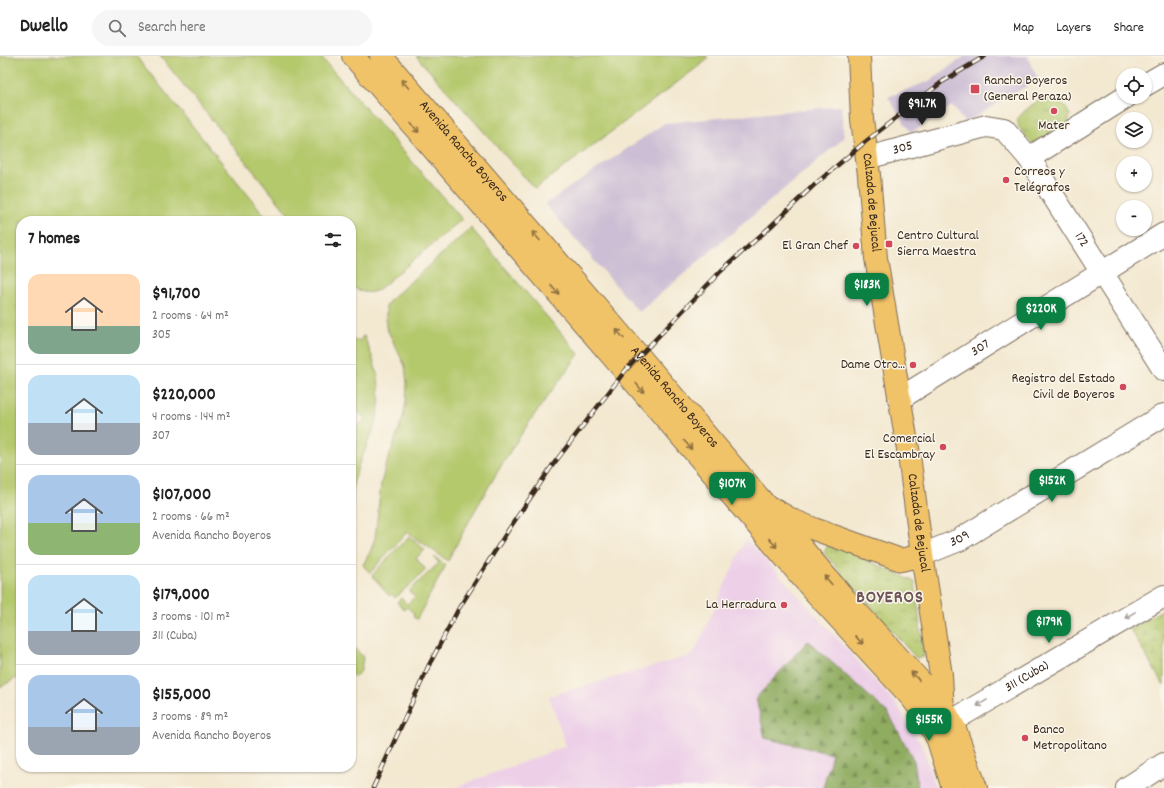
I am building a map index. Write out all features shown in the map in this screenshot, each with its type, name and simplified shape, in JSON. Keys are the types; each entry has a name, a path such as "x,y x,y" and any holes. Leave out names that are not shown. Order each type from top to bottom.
{"main road":[{"name":"Avenida Rancho Boyeros","path":"353,56 813,590 912,698 928,720 938,740 952,782"},
{"name":"Avenida Rancho Boyeros","path":"381,56 634,350 845,599 947,713 962,747 976,788"},
{"name":"Calzada de Bejucal","path":"859,56 862,119 876,258 909,455 922,555 947,713 952,782"},
{"name":"309","path":"718,479 792,520 814,529 901,560 922,555"}],"street":[{"path":"1152,81 1164,74"},
{"path":"1029,158 1116,103"},
{"name":"305","path":"867,158 986,126"},
{"name":"172","path":"986,126 1004,128 1029,158 1164,370"},
{"name":"307","path":"899,399 1164,234"},
{"name":"309","path":"922,555 959,540 1164,415"},
{"name":"311 (Cuba)","path":"947,713 1164,596"},
{"path":"1127,788 1164,764"}],"shaded area":[{"path":"965,56 1029,56 1028,58 1038,79 965,123 952,106 911,133 888,97 929,81"},
{"path":"841,106 844,138 639,312 545,204 665,123"},
{"path":"746,538 896,704 923,748 935,788 454,788 566,746 549,696 693,655"}],"green space":[{"path":"0,56 136,56 265,216 16,216 16,679 0,687"},
{"path":"160,56 320,56 462,219 378,290 367,293 356,288 356,216 290,216"},
{"path":"416,56 707,56 707,60 535,189"},
{"path":"1050,97 1060,102 1070,115 1068,124 1039,144 1032,143 1019,127 1017,119 1032,105"},
{"path":"471,228 579,354 534,415 510,451 482,497 448,561 407,532 370,573 363,565 371,550 375,538 381,484 385,468 403,418 406,402 407,383 405,366 386,327 386,306 390,300"},
{"path":"364,336 378,378 380,399 376,422 356,474 356,428 365,419 356,409 356,340 360,340"},
{"path":"409,536 425,550 416,558 426,570 395,598 392,594 389,596 372,575"},
{"path":"833,544 915,582 924,657 916,658 824,553 827,547"},
{"path":"434,557 446,565 417,619 413,617 414,614 407,607 404,610 397,602 401,598 407,604 415,597 409,591 439,563"},
{"path":"1164,609 1164,686 1130,629"},
{"path":"808,641 889,714 914,761 918,788 823,788 832,754 765,738 756,698"},
{"path":"356,649 363,657 361,671 356,675"}],"railway":[{"path":"373,788 429,665 459,608 509,529 552,466 625,371 721,271 813,186 865,142 942,82 985,56"}],"place":[{"name":"Rancho Boyeros (General Peraza)","path":"975,89"},
{"name":"Mater","path":"1054,111"},
{"name":"Correos y Telégrafos","path":"1006,180"},
{"name":"Centro Cultural Sierra Maestra","path":"889,244"},
{"name":"El Gran Chef","path":"856,246"},
{"name":"Dame Otro...","path":"913,365"},
{"name":"Registro del Estado Civil de Boyeros","path":"1123,387"},
{"name":"Comercial El Escambray","path":"943,447"},
{"name":"La Herradura","path":"784,605"},
{"name":"Banco Metropolitano","path":"1025,738"}],"district":[{"name":"BOYEROS","path":"890,598"}]}
